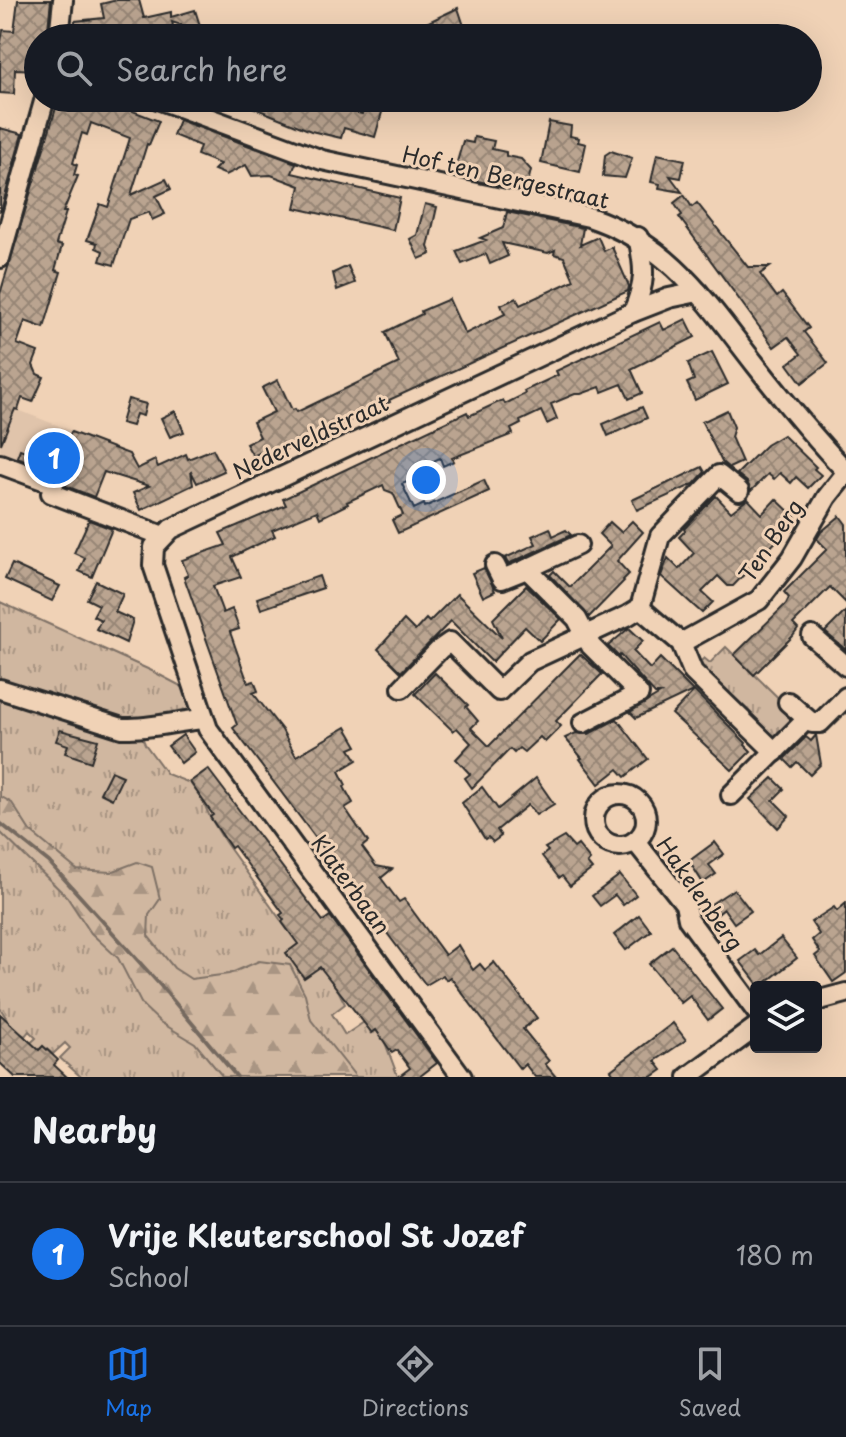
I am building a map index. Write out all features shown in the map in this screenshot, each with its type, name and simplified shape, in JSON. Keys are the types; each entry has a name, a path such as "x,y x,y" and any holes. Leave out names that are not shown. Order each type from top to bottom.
{"street":[{"path":"60,24 63,0"},
{"path":"0,258 41,112"},
{"name":"Hof ten Bergestraat","path":"193,112 322,160 589,217 638,237 669,261 698,292 805,428 846,472"},
{"path":"633,312 642,290 645,270 638,237"},
{"name":"Nederveldstraat","path":"163,536 171,529 256,487 633,312 669,298 698,292"},
{"path":"0,464 54,484 51,493 163,536"},
{"name":"Ten Berg","path":"681,643 759,600 792,558 827,497 846,472"},
{"path":"402,688 450,642 499,691 530,661 640,608 660,536 719,475 739,491"},
{"name":"Klaterbaan","path":"163,536 154,547 153,565 208,729 462,1077"},
{"path":"495,565 502,579 578,545"},
{"path":"527,569 577,619 585,637 639,694 583,723"},
{"path":"640,608 681,643 693,672 775,752"},
{"path":"812,636 846,666"},
{"path":"0,689 122,728 139,729 174,721 204,719"},
{"path":"788,702 806,720 820,723 846,697"},
{"path":"731,795 806,720"},
{"name":"Hakelenberg","path":"635,841 685,904 688,919 750,1003"},
{"path":"822,999 846,993"},
{"path":"688,1077 750,1031"}],"shaded area":[{"path":"0,403 113,447 91,504 0,469"}],"green space":[{"path":"0,602 198,695 204,719 139,730 145,744 167,774 190,783 225,842 282,922 287,929 292,925 339,992 345,1004 332,1014 345,1035 364,1022 372,1033 376,1030 384,1040 398,1077 81,1077 60,1058 70,1048 65,1043 53,1054 43,1046 33,1056 25,1048 36,1038 29,1031 25,1036 14,1030 0,1008"},
{"path":"726,647 799,718 776,742 698,664 704,658 710,663"},
{"path":"0,796 12,803 30,831 77,870 111,872 137,862 152,867 160,899 149,915 148,936 174,968 191,979 229,974 259,961 290,965 305,994 311,1020 356,1077 223,1077 195,1043 160,1022 142,1005 118,958 91,933 67,897 0,832"}],"building":[{"path":"18,0 51,0 48,24 24,24 24,69 15,69 14,94 0,93 3,30 14,31"},
{"path":"139,0 144,18 171,12 171,17 195,10 199,24 75,24 75,21 104,18 101,4"},
{"path":"458,8 463,24 424,24"},
{"path":"55,112 136,112 159,121 147,144 131,195 166,179 171,189 156,196 165,214 152,220 149,212 129,219 114,265 100,261 103,251 96,248 97,243 87,240 100,204 108,207 130,138 91,123 87,135 82,133 73,163 77,165 74,175 78,176 63,212 66,212 56,244 62,246 55,270 61,272 44,328 25,321 17,344 38,352 33,365 37,374 44,377 33,402 22,398 1,444 0,294"},
{"path":"264,112 382,112 375,137 344,128 341,138 311,131"},
{"path":"179,120 296,163 292,173 400,198 393,230 295,208 300,186 271,175 252,176 246,165 226,175 214,170 220,164 197,155 200,146 173,135"},
{"path":"549,122 571,126 570,136 586,144 580,172 541,163"},
{"path":"0,128 22,134 1,211 0,211"},
{"path":"474,137 494,141 492,149 521,159 531,170 526,191 453,176 463,141 473,143"},
{"path":"611,151 632,158 625,178 603,176 605,155"},
{"path":"657,154 685,160 681,178 670,176 682,192 659,188 660,184 651,182"},
{"path":"684,195 692,207 697,203 748,267 770,267 760,274 777,297 782,293 809,328 804,332 828,363 802,383 788,364 801,354 788,337 774,347 679,217 682,215 674,203"},
{"path":"425,204 437,207 428,247 431,254 419,259 410,239 417,235"},
{"path":"507,212 583,228 580,245 598,237 604,251 612,247 629,286 628,291 262,460 259,453 253,456 246,444 260,437 253,422 274,412 262,388 278,380 292,410 297,412 399,363 385,332 422,314 421,311 449,299 465,334 505,314 501,305 516,298 520,305 574,280 564,257 554,254 555,250 548,253 502,243 508,256 490,264 486,254 462,264 456,251 486,240 480,238 503,228"},
{"path":"348,266 355,283 337,290 333,273"},
{"path":"686,319 695,337 631,369 642,393 629,399 622,384 602,392 600,387 575,394 551,404 557,419 547,424 541,411 520,421 521,424 511,429 513,434 452,458 454,461 443,466 440,458 411,471 415,479 402,484 414,509 484,480 489,491 398,533 392,520 403,515 393,493 385,490 383,485 320,518 317,511 272,530 275,536 232,557 241,577 213,586 223,613 232,609 239,629 230,632 248,683 254,681 258,691 253,693 282,730 296,756 346,727 357,746 350,749 357,760 339,771 353,803 345,808 368,842 362,847 376,866 392,869 381,878 399,902 404,899 445,955 458,945 473,970 480,964 485,970 494,962 537,1018 523,1029 549,1061 545,1064 556,1077 535,1077 525,1064 520,1069 450,977 446,980 443,975 426,985 233,728 237,725 184,577 188,575 182,560 226,545 220,533 286,505 283,499 467,412 469,416 503,400 505,404 558,375 556,371 660,322 664,330"},
{"path":"712,352 728,384 695,400 687,383 694,380 688,363"},
{"path":"128,399 146,404 143,416 136,414 132,426 121,423"},
{"path":"642,407 647,418 608,436 603,424"},
{"path":"727,410 734,427 731,437 742,462 729,468 722,462 702,422"},
{"path":"175,411 184,432 170,437 161,418"},
{"path":"71,432 129,454 137,469 155,460 158,467 186,454 188,459 213,449 224,471 197,483 191,471 193,485 141,510 133,493 149,486 104,472 94,497 66,486 64,477 58,473 17,457 20,449 58,463"},
{"path":"783,435 821,475 808,488 796,477 791,483 780,473 774,479 768,474 751,491 747,482 737,474 766,445"},
{"path":"702,467 705,472 694,484 637,510 632,500"},
{"path":"716,496 731,512 748,499 762,514 776,499 796,518 733,586 728,586 718,576 702,592 713,602 702,613 661,576 668,558 679,569 694,553 679,537"},
{"path":"840,516 846,524 846,603 830,587 793,624 798,629 793,636 754,675 734,655 786,604 789,598 784,592 827,549 817,539"},
{"path":"89,520 112,529 92,577 79,571 85,558 74,553"},
{"path":"632,521 643,532 617,561 629,574 589,617 550,575 554,571 570,587 611,546 599,534 610,522 621,532"},
{"path":"550,528 553,536 566,530 571,535 508,564 505,558 536,544 532,536"},
{"path":"12,564 60,586 52,601 5,579"},
{"path":"484,568 495,591 483,597 472,573"},
{"path":"319,576 323,588 261,609 257,598"},
{"path":"96,581 123,594 115,612 133,620 126,643 96,629 101,620 93,616 99,605 87,599"},
{"path":"526,586 561,619 540,641 525,627 492,662 451,621 401,672 378,649 404,620 415,631 426,619 429,622 457,594 502,638 493,619"},
{"path":"846,611 846,650 825,632"},
{"path":"629,628 643,641 633,651 650,669 660,658 693,691 636,718 630,712 660,694 655,694 608,646"},
{"path":"580,654 602,674 556,721 561,726 545,742 540,737 524,752 519,748 514,753 510,749 472,788 465,778 470,774 456,759 471,743 457,728 453,731 415,694 435,673 468,705 466,707 478,721 471,728 489,746"},
{"path":"694,691 751,751 732,770 672,714"},
{"path":"617,719 648,759 625,777 618,769 599,784 565,738 576,733 589,734"},
{"path":"60,730 98,740 91,762 65,753 68,745 56,741"},
{"path":"183,735 195,752 181,763 168,746"},
{"path":"816,735 821,764 810,775 797,762 792,767 784,759 806,737 811,741"},
{"path":"208,769 323,921 330,916 437,1063 419,1077 398,1077 410,1068 397,1050 392,1053 376,1030 372,1033 320,967 304,978 286,953 298,944 282,922 284,920 280,915 283,913 234,846 231,848 190,782"},
{"path":"111,771 123,776 112,799 100,793"},
{"path":"536,778 554,804 536,815 528,805 497,830 501,836 493,842 488,837 485,839 462,803 482,787 498,809"},
{"path":"773,778 784,789 773,800 789,816 778,828 750,799"},
{"path":"564,837 574,848 578,845 590,860 587,863 592,869 570,886 562,876 559,878 542,856 548,851 545,848"},
{"path":"715,842 724,854 709,865 716,874 703,883 689,861"},
{"path":"620,875 636,895 623,905 615,895 600,906 592,896"},
{"path":"734,889 751,911 734,923 724,909 713,918 705,908"},
{"path":"846,903 846,973 833,982 815,956 820,952 812,940 819,934 811,922 834,907 837,911"},
{"path":"639,915 651,931 626,950 614,935"},
{"path":"781,938 797,958 768,981 755,981 740,961 755,950 759,955"},
{"path":"672,946 722,1009 708,1020 690,996 681,1003 649,964"},
{"path":"0,1014 39,1050 43,1046 58,1060 54,1065 67,1077 15,1077 0,1063"},
{"path":"673,1023 686,1040 655,1061 662,1070 652,1077 616,1077 611,1070"}],"waterway":[{"path":"0,823 49,862 161,986 237,1077"}],"place":[{"name":"Vrije Kleuterschool St Jozef","path":"54,458"}]}
